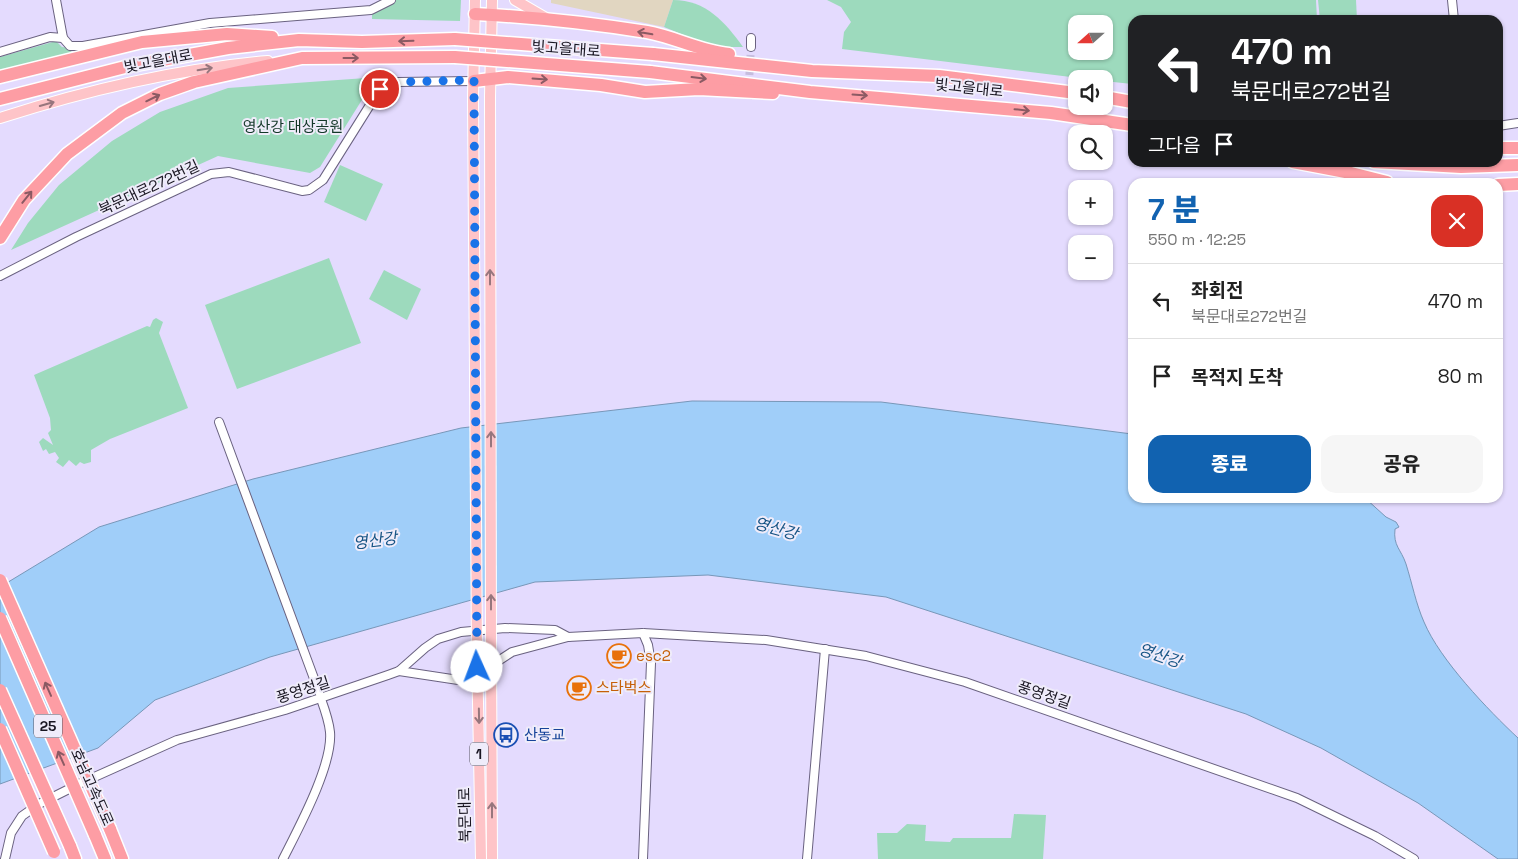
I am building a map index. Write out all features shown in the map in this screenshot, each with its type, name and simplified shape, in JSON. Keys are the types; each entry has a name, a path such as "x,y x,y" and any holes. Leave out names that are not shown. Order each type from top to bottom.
{"highway":[{"path":"474,14 550,19 649,33 714,52 761,58 812,70"},
{"path":"0,77 142,42 187,36 227,34 299,40"},
{"name":"빛고을대로","path":"0,99 86,76 173,57 299,40 362,42 455,39 653,54 812,70 939,76 1068,92"},
{"name":"빛고을대로","path":"302,58 455,57 650,72 810,92 1051,112 1128,124"},
{"path":"0,238 24,200 44,176 73,149 122,113 160,94 194,82 302,58"},
{"path":"474,80 508,77 645,92 699,89 756,94 810,92"},
{"path":"1113,99 1128,101"},
{"path":"1503,148 1518,148"},
{"path":"1503,166 1518,165"},
{"path":"1319,167 1371,178"},
{"path":"1503,185 1518,184"},
{"path":"0,580 122,859"},
{"name":"호남고속도로","path":"0,618 105,859"},
{"name":"25","path":"0,690 75,859"},
{"path":"0,729 56,855"}],"main road":[{"name":"1","path":"474,80 475,0"},
{"name":"1","path":"491,79 492,0"},
{"path":"515,0 550,19"},
{"name":"빛고을대로","path":"0,118 145,79 234,64 302,58"},
{"name":"북문대로","path":"491,79 492,859"},
{"name":"북문대로","path":"474,80 477,650 481,859"}],"street":[{"path":"56,0 63,38 70,46 83,46 210,23 371,10 391,0"},
{"path":"1452,0 1454,15"},
{"path":"0,52 50,37 63,38"},
{"path":"751,38 751,47"},
{"name":"북문대로272번길","path":"0,276 76,236 211,174 229,172 302,191 309,190 323,180 380,89 388,84 398,82 474,80"},
{"path":"1503,125 1518,123"},
{"path":"219,422 320,695 329,727 330,747 320,779 282,859"},
{"name":"풍영정길","path":"5,859 8,841 15,824 39,804 177,740 237,725 320,695 399,671 424,648 438,639 461,632 505,628 555,630 568,637 643,633 766,640 882,659 965,682 1297,798 1385,841 1414,859"},
{"path":"643,633 648,645 651,663 643,859"},
{"path":"492,665 512,652 568,637"},
{"path":"806,859 824,649"},
{"path":"399,671 478,683"}],"shaded area":[{"path":"551,0 673,0 664,27 551,3"}],"green space":[{"path":"395,0 461,0 460,21 372,19 372,13"},
{"path":"673,0 695,4 714,14 743,47 713,47 664,27"},
{"path":"827,0 1316,0 1317,15 1128,15 1128,84 1113,82 1113,70 1068,70 1068,77 842,49 844,32 851,22 841,7"},
{"path":"1318,0 1356,0 1357,15 1320,15"},
{"path":"56,41 62,47 70,48 72,53 0,70 0,57"},
{"name":"영산강 대상공원","path":"366,78 365,95 320,167 310,173 218,156 11,250 28,223 59,185 112,141 160,112 228,88"},
{"path":"340,165 383,184 366,221 324,202"},
{"path":"329,258 361,343 237,389 205,305"},
{"path":"384,270 421,289 407,320 369,299"},
{"path":"156,318 163,322 159,333 188,408 110,439 91,450 91,462 84,464 80,462 76,466 69,460 63,467 56,462 59,458 55,452 49,454 46,449 43,451 39,442 43,438 53,445 48,433 51,430 50,418 34,375 147,326 150,327"},
{"path":"1014,814 1046,815 1043,859 878,859 877,833 897,833 907,824 926,825 925,841 950,842 953,838 1011,838"}],"water":[{"name":"영산강","path":"692,401 881,402 1128,433 1128,503 1371,503 1386,517 1396,522 1399,527 1395,529 1396,544 1406,564 1416,601 1431,637 1466,684 1518,738 1518,859 1498,859 1418,803 1321,748 1246,714 886,597 708,575 535,582 270,657 155,700 98,748 0,784 0,587 99,527 253,479 461,428"}],"tunnel":[{"path":"748,99 751,47"}],"place":[{"name":"esc2","path":"619,656"},
{"name":"스타벅스","path":"579,688"},
{"name":"산동교","path":"506,735"}],"route":[{"path":"380,89 388,84 398,82 474,80 477,667"}]}
